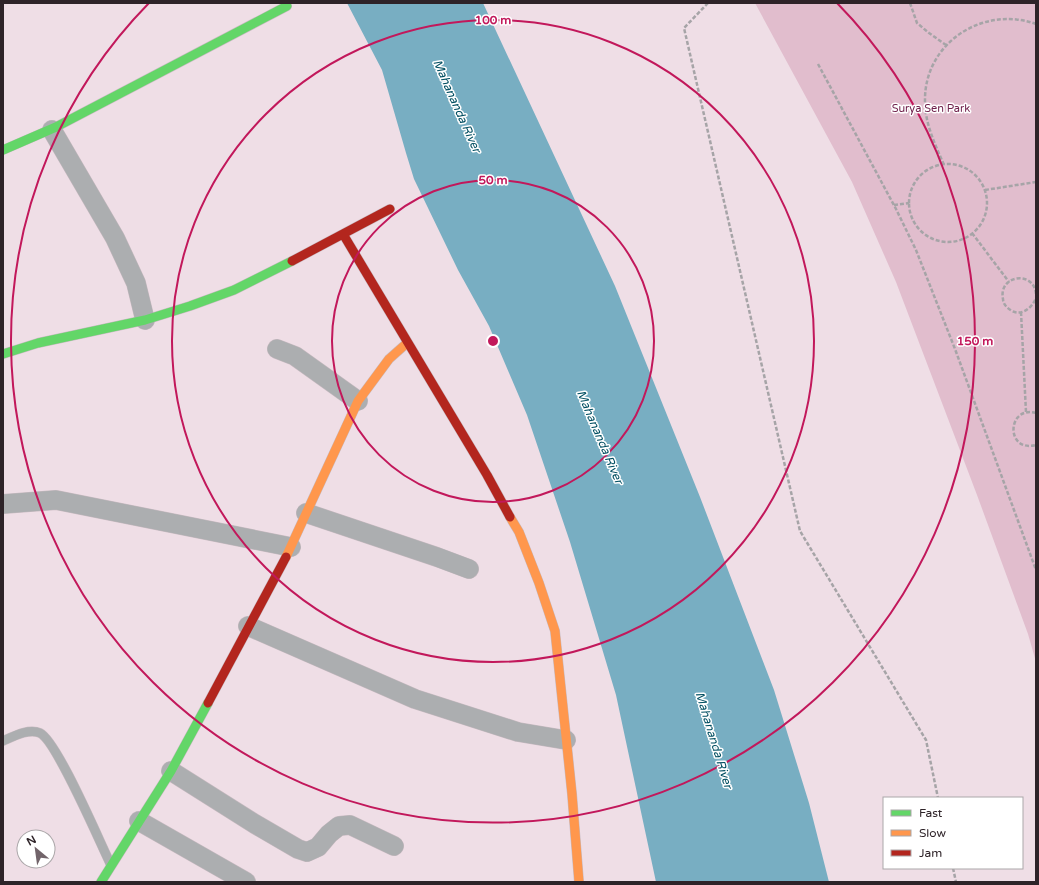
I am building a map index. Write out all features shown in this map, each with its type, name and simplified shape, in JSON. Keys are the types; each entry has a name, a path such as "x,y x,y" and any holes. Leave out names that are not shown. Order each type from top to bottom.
{"street":[{"path":"3,150 52,130 287,6"},
{"path":"52,130 115,238 136,283 145,320"},
{"path":"3,354 22,346 145,320 233,290 343,234 390,208"},
{"path":"343,234 487,475 519,532 536,576 555,631 579,882"},
{"path":"101,882 171,771 291,547 358,401 389,359 408,343"},
{"path":"277,349 295,356 358,401"},
{"path":"3,504 56,500 291,547"},
{"path":"306,514 469,569"},
{"path":"248,626 415,699 518,732 566,740"},
{"path":"171,771 255,824 298,849 307,852 318,847 329,834 339,826 350,825 394,846"},
{"path":"139,821 246,882"}],"lane":[{"path":"3,741 32,730 42,734 52,746 65,769 111,866"}],"path":[{"path":"708,3 684,28 800,531 926,740 938,797"},
{"path":"910,3 918,23 946,45"},
{"path":"944,165 929,129 925,115 924,100 930,71 937,57 946,45 957,35 970,27 984,22 999,19 1014,19 1036,24"},
{"path":"818,64 894,205 916,250 945,323 1036,570"},
{"path":"952,164 972,172 980,180 985,190 987,201 986,212 982,222 966,238 955,242 944,242 924,234 916,226 911,216 910,194 914,184 921,175 930,169 944,165 952,164"},
{"path":"985,190 1036,182"},
{"path":"894,205 910,203"},
{"path":"972,233 1009,282"},
{"path":"1036,294 1036,290 1032,283 1026,279 1018,278 1005,285 1002,293 1006,307 1013,311 1021,312 1028,310 1034,305 1036,298"},
{"path":"1021,312 1026,412"},
{"path":"1036,413 1026,412 1019,416 1015,422 1013,430 1015,437 1020,443 1027,446 1036,447"},
{"path":"953,869 956,882"}],"green space":[{"name":"Surya Sen Park","path":"755,3 1036,3 1036,662 1028,634 977,495 896,282 852,182"}],"water":[{"name":"Mahananda River","path":"347,3 483,3 615,286 700,497 774,690 809,803 829,882 656,882 616,695 570,542 527,415 489,326 458,270 414,179 382,70"}],"traffic: fast":[{"path":"3,150 56,127 287,6"},
{"path":"3,354 38,343 145,320 190,306 234,290 292,261"},
{"path":"101,882 171,771 208,703"}],"traffic: slow":[{"path":"286,557 358,401 389,359 407,343"},
{"path":"510,517 519,532 539,583 555,631 572,794 579,882"}],"traffic: jam":[{"path":"292,261 390,209"},
{"path":"343,234 487,475 510,517"},
{"path":"208,703 286,557"}]}
